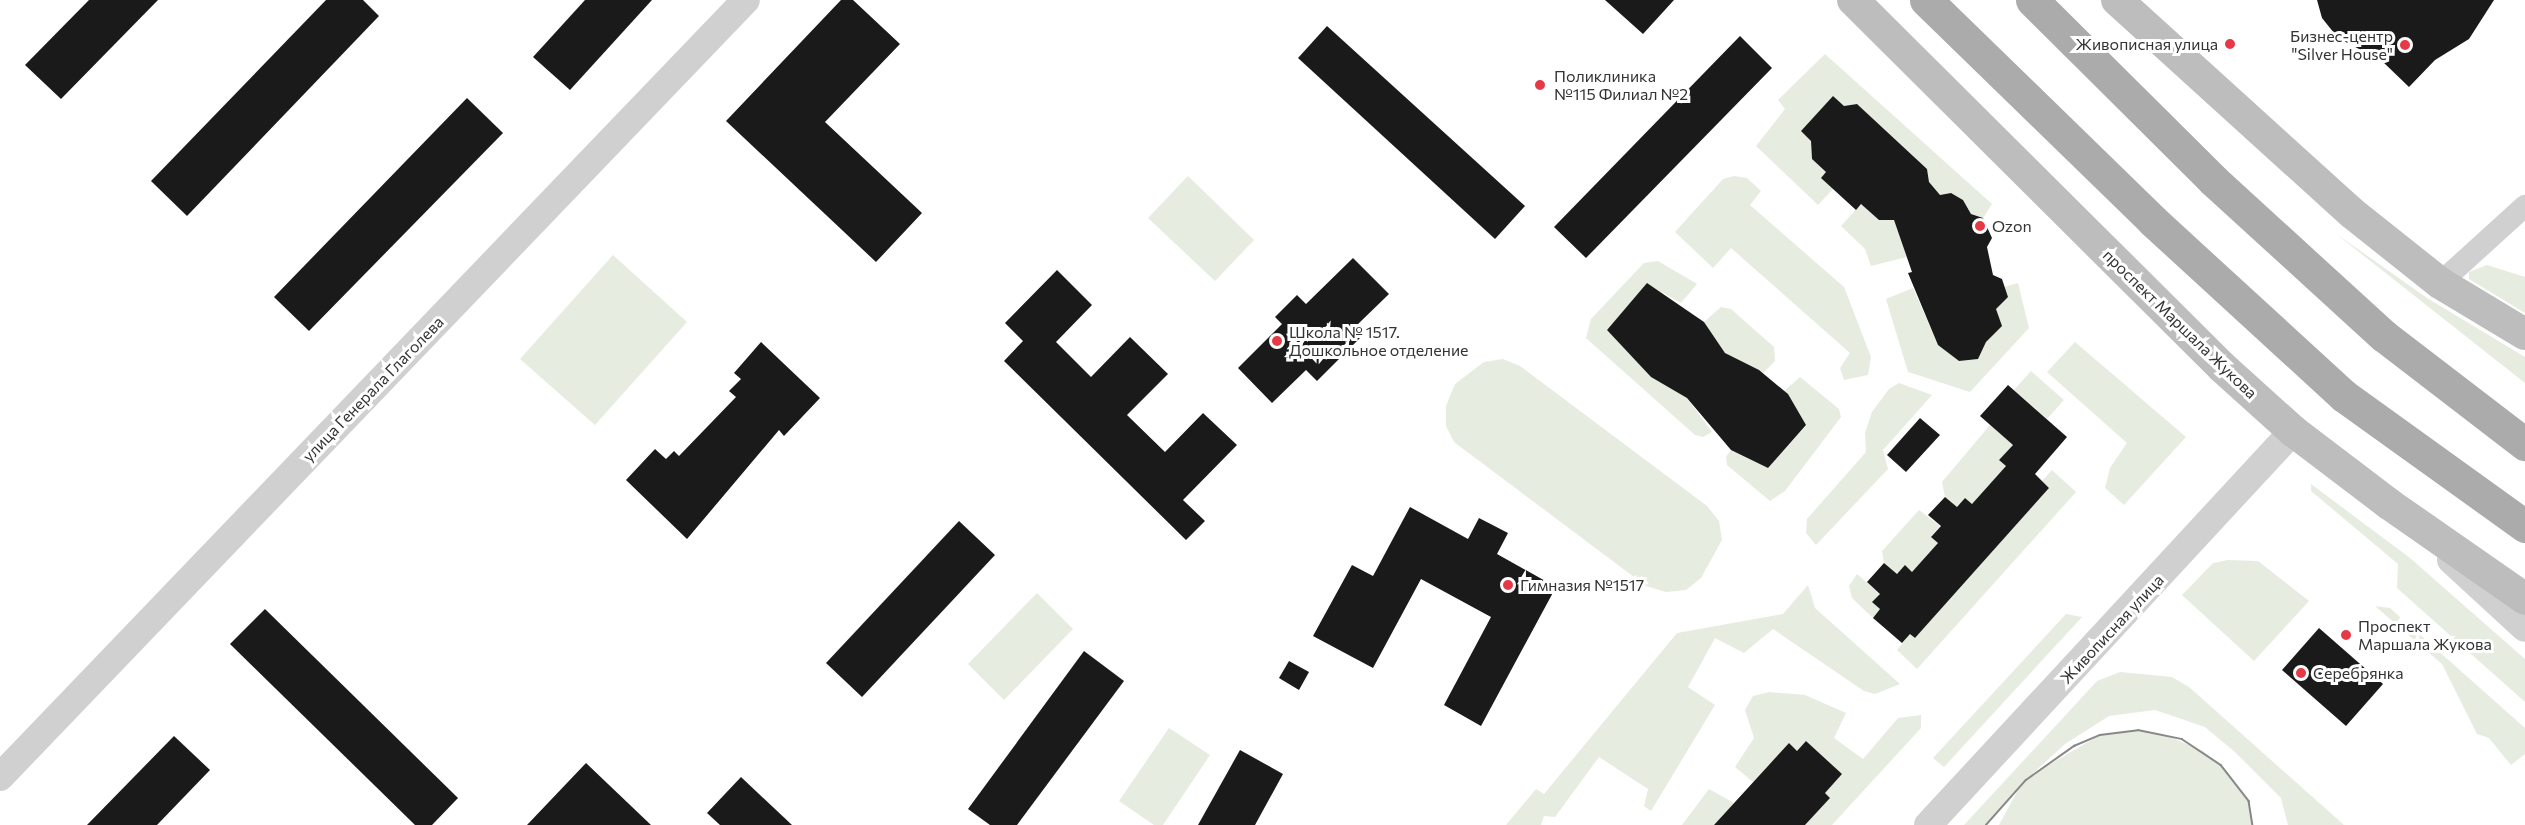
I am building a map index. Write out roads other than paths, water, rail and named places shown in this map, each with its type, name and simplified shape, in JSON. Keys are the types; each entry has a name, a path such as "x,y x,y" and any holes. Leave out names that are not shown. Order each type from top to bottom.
{"main road":[{"name":"проспект Маршала Жукова","path":"1853,0 2222,367 2293,431 2389,504"},
{"path":"1926,0 2153,221 2344,396 2525,526"},
{"path":"2032,0 2213,180 2384,336 2525,444"},
{"path":"2117,0 2343,206 2440,283 2525,334"},
{"path":"2389,504 2525,599"}],"street":[{"name":"улица Генерала Глаголева","path":"0,777 746,0"},
{"path":"2440,283 2525,206"},
{"name":"Живописная улица","path":"1928,825 2293,431"},
{"name":"проспект Маршала Жукова","path":"2389,504 2525,628"}],"tram line":[{"path":"1986,825 2026,780 2074,746 2100,735 2138,730 2182,739 2221,765 2249,801 2253,825"}],"place":[{"name":"Живописная улица","path":"2230,44"},
{"name":"Бизнес-центр \"Silver House\"","path":"2405,45"},
{"name":"Поликлиника №115 Филиал №2","path":"1540,85"},
{"name":"Ozon","path":"1980,226"},
{"name":"Школа № 1517. Дошкольное отделение","path":"1277,341"},
{"name":"Гимназия №1517","path":"1508,585"},
{"name":"Проспект Маршала Жукова","path":"2346,635"},
{"name":"Серебрянка","path":"2301,673"}]}
